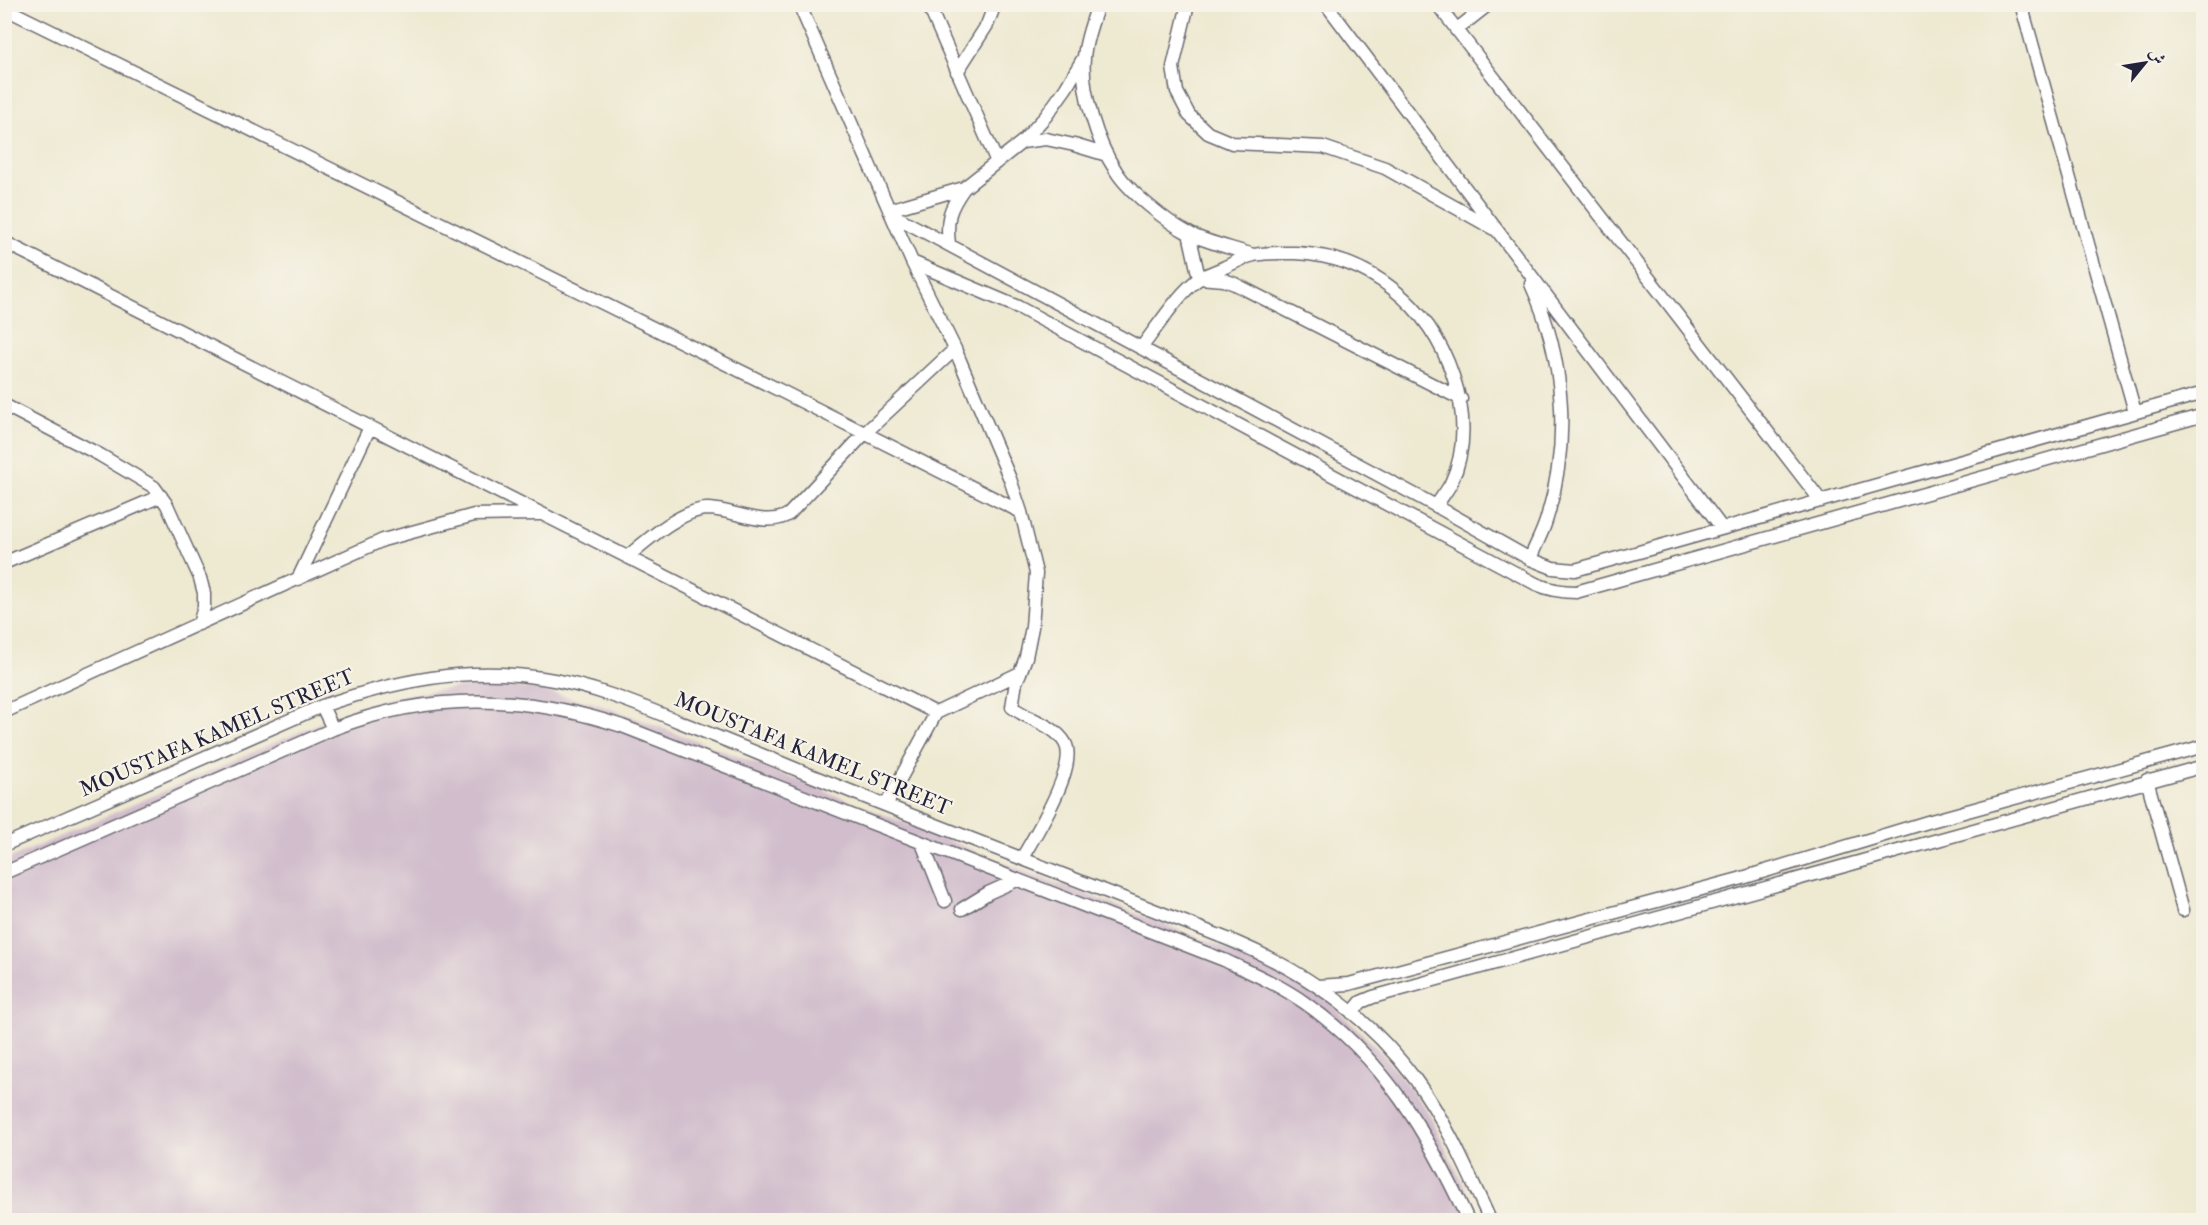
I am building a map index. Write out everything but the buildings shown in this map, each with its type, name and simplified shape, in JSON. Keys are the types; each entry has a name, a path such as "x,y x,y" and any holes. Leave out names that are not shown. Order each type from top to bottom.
{"street":[{"path":"799,4 912,262 955,350 1010,479 1021,512 1036,573 1032,627 1026,657 1016,682 1012,707 1046,725 1065,742 1068,750 1066,767 1058,793 1022,858"},
{"path":"928,4 997,162"},
{"path":"957,72 987,25 995,4"},
{"path":"949,244 947,224 952,205 964,188 1022,142 1060,97 1083,57 1098,4"},
{"path":"1188,4 1173,67 1177,92 1189,115 1208,133 1232,143 1323,147 1386,168 1498,231"},
{"path":"1326,4 1722,528"},
{"path":"1437,4 1821,501"},
{"path":"1456,30 1489,4"},
{"path":"2021,4 2135,412"},
{"path":"4,8 1021,512"},
{"path":"1083,57 1093,118 1107,155 1117,173 1150,206 1189,233 1254,255"},
{"path":"1022,142 1046,139 1074,144 1107,155"},
{"path":"890,212 964,188"},
{"path":"890,212 1530,559 1553,568 1575,570 2204,393"},
{"path":"1189,233 1200,279"},
{"path":"4,242 936,713"},
{"path":"1141,348 1186,290 1200,279 1254,255 1311,254 1342,261 1370,273 1396,290 1419,312 1437,338 1461,399 1460,458 1450,483 1436,506"},
{"path":"912,262 1018,307 1536,584 1548,590 1562,592 1587,588 2204,415"},
{"path":"1522,264 1547,323 1557,364 1562,417 1558,471 1546,522 1530,559"},
{"path":"1200,279 1224,280 1235,284 1461,399"},
{"path":"627,557 655,534 689,513 706,509 766,519 781,519 789,514 865,433 955,350"},
{"path":"4,405 144,480 161,496 200,578 204,593 204,608 199,624"},
{"path":"297,579 370,427"},
{"path":"4,563 161,496"},
{"path":"4,711 383,540 474,515 542,514"},
{"path":"886,805 936,713 1020,673"},
{"name":"MOUSTAFA KAMEL STREET","path":"4,845 322,706 402,682 444,675 508,675 571,683 631,702 1270,957 1318,986 1353,1013 1390,1049 1416,1080 1457,1151 1490,1221"},
{"name":"MOUSTAFA KAMEL STREET","path":"4,873 333,729 377,715 422,705 451,702 510,701 558,708 622,726 1224,960 1266,979 1305,1002 1341,1030 1373,1062 1413,1115 1465,1215"},
{"path":"322,706 333,729"},
{"path":"1318,986 1349,984 1739,879 1931,821 2204,746"},
{"path":"1353,1013 1361,1002 1373,997 2204,766"},
{"path":"2147,780 2183,910"},
{"path":"962,858 970,838"},
{"path":"922,843 945,901"},
{"path":"978,865 986,844"},
{"path":"962,909 988,893 1017,880"},
{"path":"1465,1215 1482,1202"}],"shaded area":[{"path":"463,687 531,688 597,704 740,757 974,851 1267,964 1327,1000 1383,1054 1428,1112 1481,1220 5,1220 4,861 354,708 410,694"}]}
